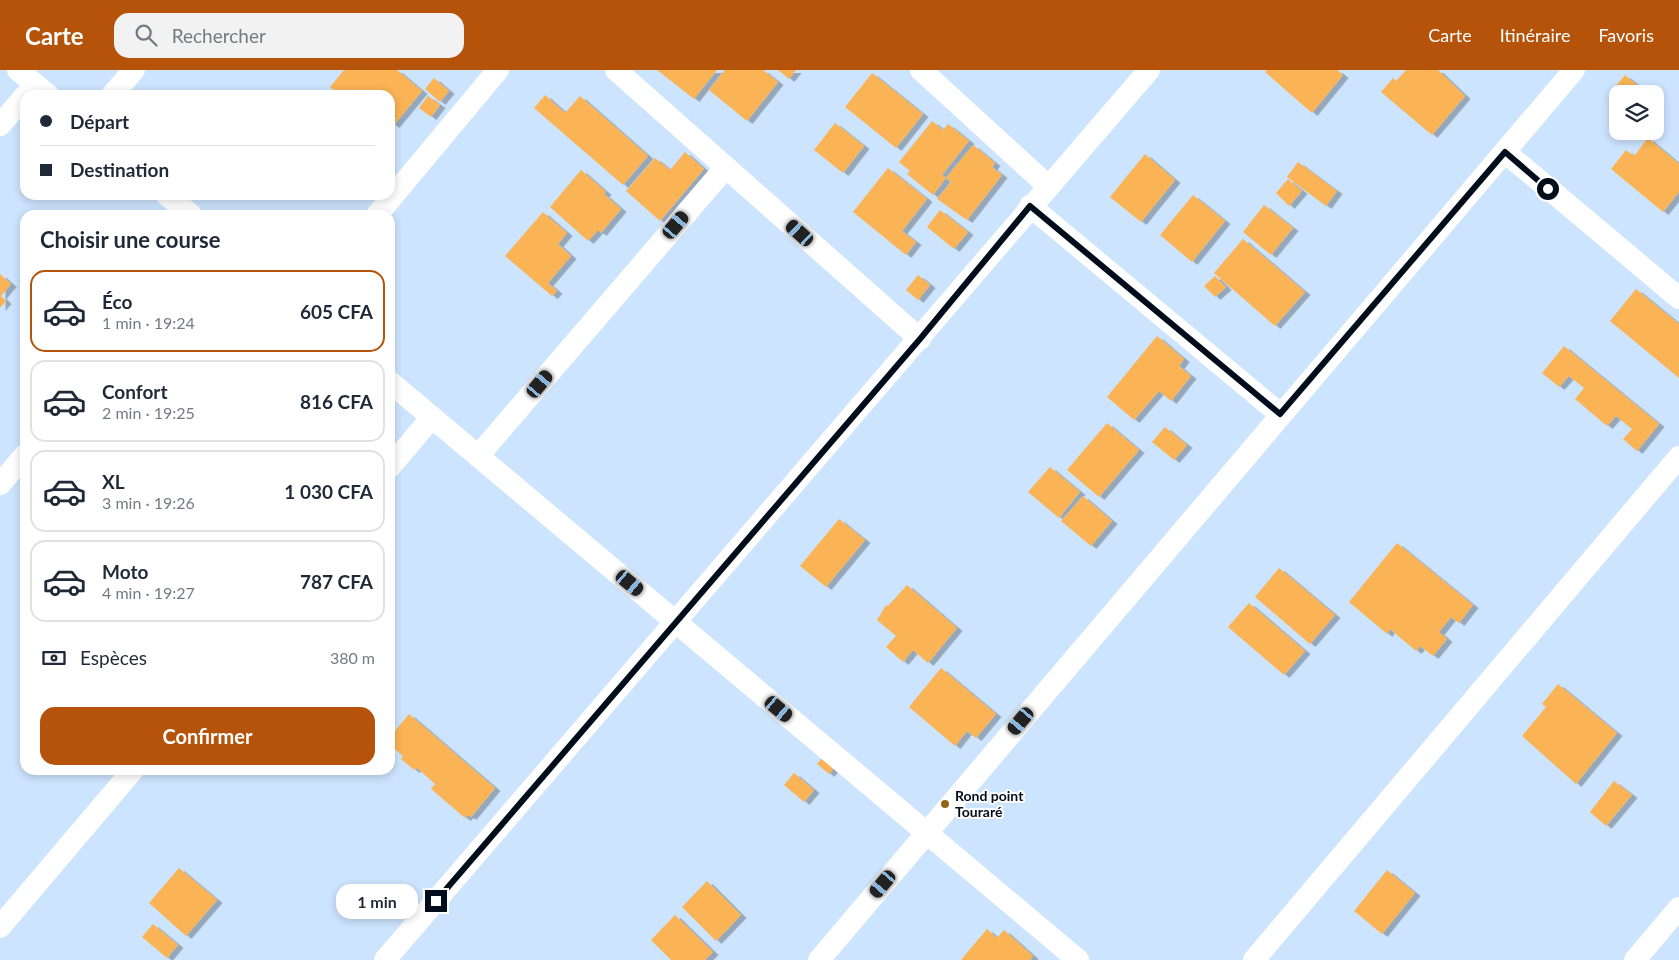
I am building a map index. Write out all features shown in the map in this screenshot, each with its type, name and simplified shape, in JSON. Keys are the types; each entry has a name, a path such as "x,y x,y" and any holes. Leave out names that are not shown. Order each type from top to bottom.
{"street":[{"path":"18,70 31,90"},
{"path":"116,90 134,70"},
{"path":"395,193 498,70"},
{"path":"616,70 920,339"},
{"path":"921,70 1048,186"},
{"path":"385,960 920,339 1030,206 1149,70"},
{"path":"819,960 928,834 1280,414 1574,70"},
{"path":"0,125 20,106"},
{"path":"1505,152 1679,298"},
{"path":"478,456 726,167"},
{"path":"173,200 185,210"},
{"path":"381,210 390,200"},
{"path":"1030,206 1280,414"},
{"path":"395,386 1078,960"},
{"path":"395,461 432,418"},
{"path":"1254,960 1679,457"},
{"path":"0,484 20,461"},
{"path":"0,927 129,775"},
{"path":"1635,960 1679,908"}],"building":[{"path":"344,70 397,70 422,91 395,124 395,90 334,90 330,87"},
{"path":"657,70 717,70 694,99"},
{"path":"725,70 763,70 778,82 747,121 709,90"},
{"path":"778,70 796,70 789,79"},
{"path":"1267,70 1337,70 1343,75 1312,113 1265,72"},
{"path":"1406,70 1438,70 1465,96 1432,135 1381,92 1393,78 1396,81"},
{"path":"872,73 923,114 896,148 845,107"},
{"path":"1625,75 1637,85 1617,85"},
{"path":"434,78 449,91 440,102 425,89"},
{"path":"545,95 565,113 580,96 648,156 623,185 534,108"},
{"path":"428,96 440,105 431,117 419,108"},
{"path":"932,121 943,130 948,124 969,141 942,175 946,178 933,195 907,174 910,171 899,162"},
{"path":"835,123 864,146 843,173 814,150"},
{"path":"1646,140 1650,140 1679,164 1679,192 1663,212 1611,169 1626,150 1634,156"},
{"path":"973,145 995,163 992,167 1002,175 967,220 937,199 951,182 946,178"},
{"path":"685,152 704,169 660,221 626,191 655,158 670,170"},
{"path":"1145,154 1175,180 1141,222 1110,197"},
{"path":"1298,162 1337,191 1326,206 1287,177"},
{"path":"888,168 927,199 902,231 916,242 906,255 853,212"},
{"path":"581,170 606,192 604,194 621,209 601,233 598,230 588,241 550,207"},
{"path":"1288,179 1302,191 1289,206 1276,193"},
{"path":"1193,195 1225,221 1192,262 1160,235"},
{"path":"1264,205 1293,228 1271,255 1243,232"},
{"path":"940,210 968,232 954,249 927,227"},
{"path":"543,212 567,233 558,244 571,256 548,283 557,291 552,296 505,256"},
{"path":"1243,239 1305,292 1275,326 1214,273"},
{"path":"0,274 11,284 1,296 6,301 0,308"},
{"path":"918,275 930,285 918,300 906,290"},
{"path":"1215,276 1226,287 1215,297 1204,286"},
{"path":"1636,289 1679,324 1679,378 1610,321"},
{"path":"1157,336 1184,359 1179,366 1191,376 1171,401 1159,391 1134,420 1107,397"},
{"path":"1564,346 1659,424 1637,451 1623,439 1632,429 1616,416 1607,426 1575,399 1584,388 1569,376 1559,387 1542,373"},
{"path":"1107,423 1139,450 1099,497 1067,470"},
{"path":"1165,427 1187,445 1174,460 1152,442"},
{"path":"1050,467 1080,492 1059,518 1028,492"},
{"path":"1083,496 1112,521 1091,546 1061,521"},
{"path":"839,519 865,540 826,587 800,566"},
{"path":"1397,543 1473,605 1459,623 1451,617 1439,632 1447,639 1433,656 1420,646 1416,651 1390,629 1387,634 1349,602"},
{"path":"1279,568 1335,615 1310,644 1255,597"},
{"path":"907,585 957,628 928,663 913,650 903,662 886,647 896,636 877,620 886,605 888,606"},
{"path":"1249,603 1305,651 1284,675 1228,627"},
{"path":"941,668 996,714 976,738 967,731 955,746 909,707"},
{"path":"1558,684 1617,733 1576,784 1522,736 1546,707 1542,704"},
{"path":"409,714 495,788 471,817 468,815 465,818 431,789 435,784 417,768 414,770 401,759 403,756 395,749 395,731"},
{"path":"828,751 840,760 829,774 817,764"},
{"path":"794,773 814,790 804,802 784,785"},
{"path":"1614,781 1632,795 1606,826 1590,812"},
{"path":"179,868 217,900 186,936 149,903"},
{"path":"1387,870 1415,893 1382,934 1354,911"},
{"path":"707,881 741,915 716,941 682,907"},
{"path":"675,915 713,952 705,960 671,960 651,940"},
{"path":"153,924 178,945 167,958 142,937"},
{"path":"987,929 997,938 1004,930 1033,956 1030,960 961,960"}],"place":[{"name":"Rond point Touraré","path":"945,804"}],"route":[{"path":"436,901 920,339 1030,206 1280,414 1505,152 1548,189"}]}
